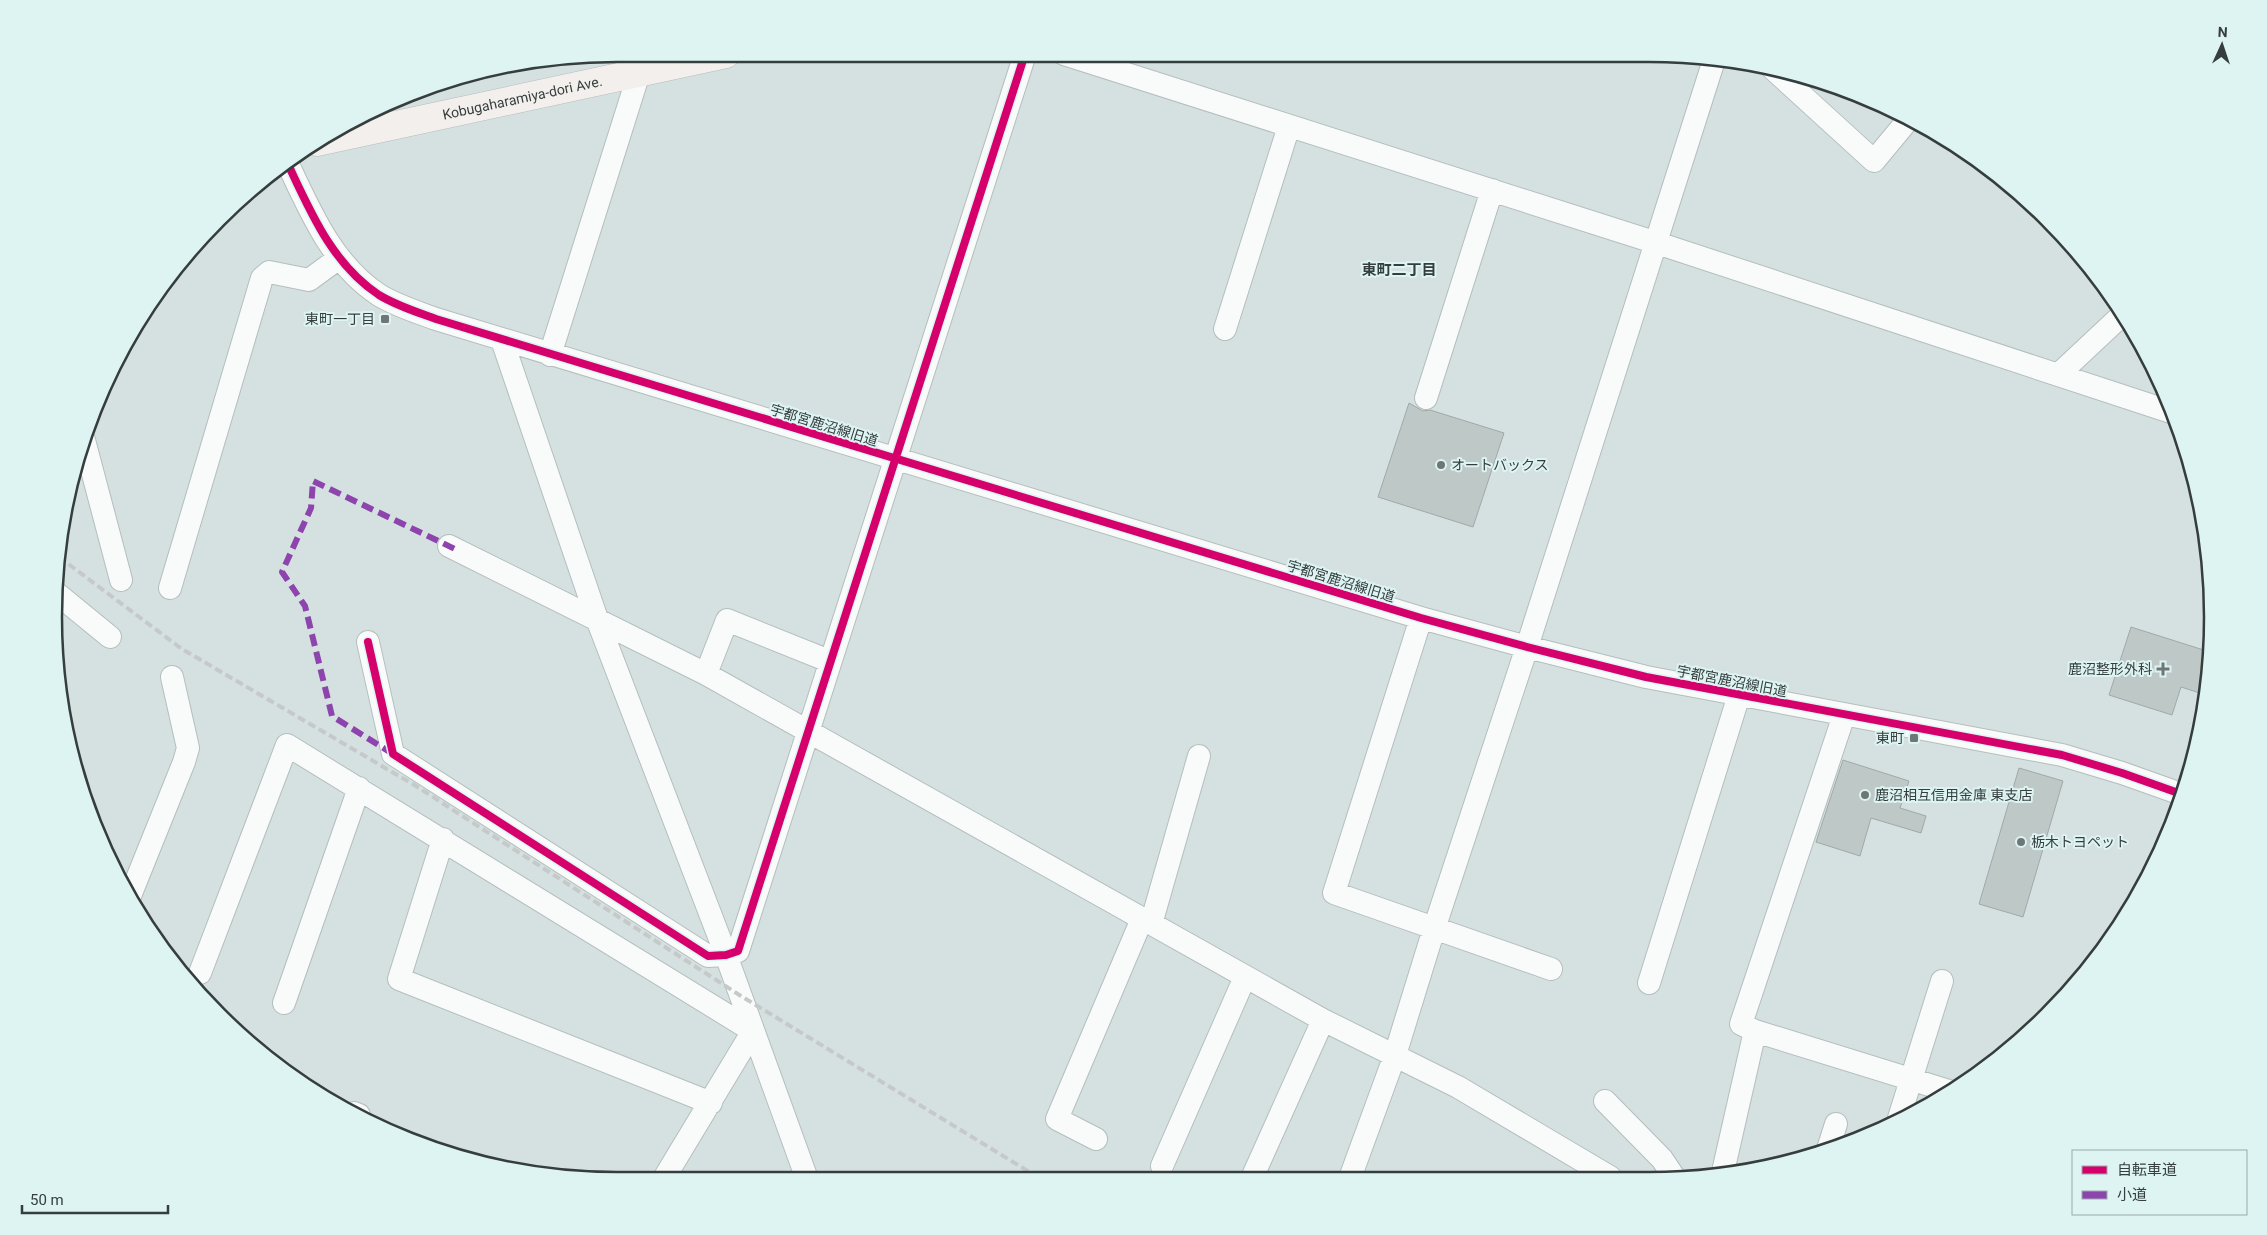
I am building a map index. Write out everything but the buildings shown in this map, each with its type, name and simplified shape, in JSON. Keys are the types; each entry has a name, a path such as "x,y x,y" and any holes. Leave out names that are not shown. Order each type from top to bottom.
{"main road":[{"name":"Kobugaharamiya-dori Ave.","path":"342,136 642,64 659,62"}],"street":[{"path":"368,642 393,754 708,956 726,955 738,951 1021,62"},
{"path":"1089,62 1657,243 2164,409"},
{"path":"550,355 642,64"},
{"path":"1352,1172 1395,1055 1434,929 1528,647 1712,66"},
{"path":"1784,79 1874,161 1904,125"},
{"path":"1225,329 1288,126"},
{"name":"宇都宮鹿沼線旧道","path":"291,169 317,225 339,258 380,296 404,308 550,355 1421,618 1646,677 2062,755 2176,792"},
{"path":"1426,398 1492,190"},
{"path":"170,588 262,278 269,272 309,280 339,258"},
{"path":"2059,374 2117,319"},
{"path":"502,340 597,619 726,955 804,1172"},
{"path":"88,453 121,580"},
{"path":"449,546 706,674 1323,1020 1458,1087 1594,1172"},
{"path":"63,599 110,638"},
{"path":"1421,618 1334,893 1551,969"},
{"path":"706,674 727,620 829,661"},
{"path":"129,881 184,762 188,748 172,677"},
{"path":"1649,983 1739,695"},
{"path":"1844,715 1741,1024 1755,1031 1942,1089"},
{"path":"200,973 287,745 753,1031"},
{"path":"1096,1138 1057,1118 1146,921 1199,756"},
{"path":"284,1003 358,788"},
{"path":"443,839 399,979 711,1103"},
{"path":"1162,1166 1246,977"},
{"path":"1901,1112 1942,981"},
{"path":"1255,1172 1323,1020"},
{"path":"668,1172 753,1031"},
{"path":"1724,1168 1755,1031"},
{"path":"1605,1100 1662,1159 1670,1171"},
{"path":"1830,1142 1836,1124"}],"railway":[{"path":"66,562 182,649 416,786 741,996 1030,1172"}],"marked path":[{"path":"393,754 332,716 305,606 282,572 311,508 313,481 455,549"}],"cycle path":[{"path":"368,642 393,754 708,956 726,955 738,951 1022,62"},
{"path":"290,169 324,235 348,268 379,295 400,306 436,319 1421,618 1527,647 1646,677 2062,755 2176,792"}],"place":[{"name":"東町一丁目","path":"385,319"},
{"name":"オートバックス","path":"1441,465"},
{"name":"鹿沼整形外科","path":"2163,669"},
{"name":"東町","path":"1914,738"},
{"name":"鹿沼相互信用金庫 東支店","path":"1865,795"},
{"name":"栃木トヨペット","path":"2021,842"}],"district":[{"name":"東町二丁目","path":"1399,270"}]}
